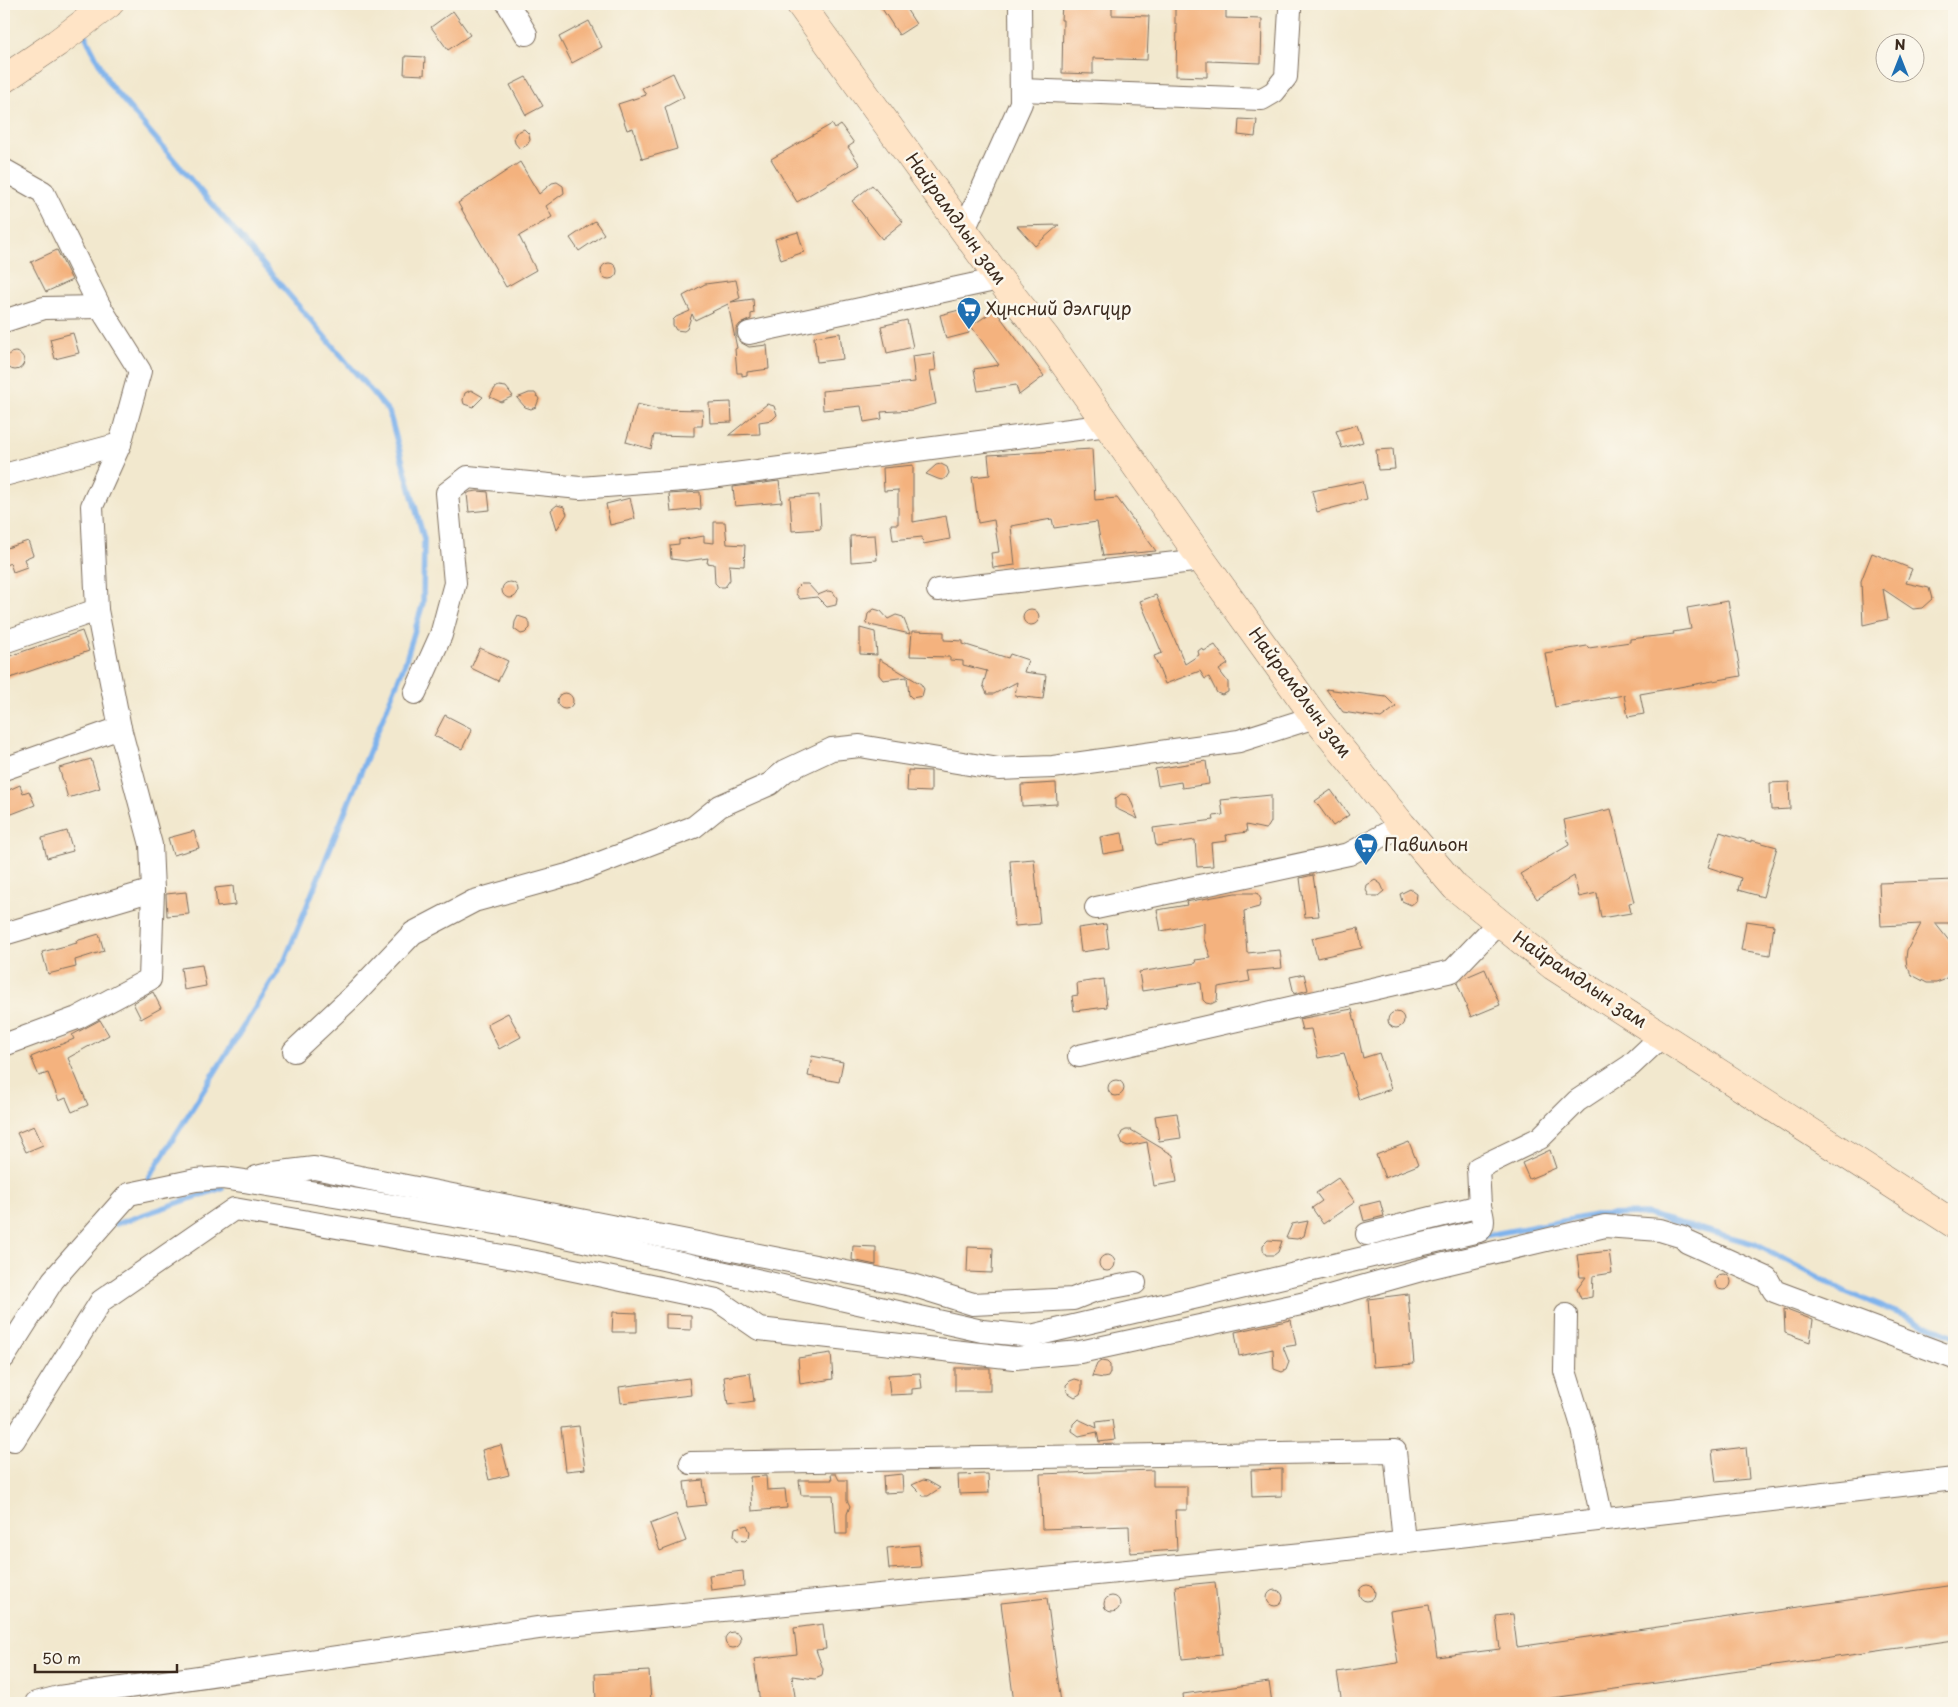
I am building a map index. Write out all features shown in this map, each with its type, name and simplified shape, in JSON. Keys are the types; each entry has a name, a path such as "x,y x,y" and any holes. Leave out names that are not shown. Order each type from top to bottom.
{"main road":[{"path":"4,79 57,43 109,4"},
{"name":"Найрамдлын зам","path":"800,4 999,279 1046,338 1315,717 1455,887 1498,924 1553,966 1954,1224"}],"street":[{"path":"508,4 526,34"},
{"path":"964,230 1021,103 1020,4"},
{"path":"1021,90 1262,99 1274,92 1286,77 1290,10"},
{"path":"4,170 43,192 100,308 140,371 120,444 92,506 97,610 120,728 152,845 153,890 150,979 78,1018 4,1045"},
{"path":"749,333 999,279"},
{"path":"4,321 44,308 100,308"},
{"path":"415,693 441,635 456,583 447,493 468,477 580,488 696,479 1108,425"},
{"path":"4,475 120,444"},
{"path":"938,590 1202,560"},
{"path":"4,642 97,610"},
{"path":"294,1051 357,992 412,933 474,901 574,873 694,827 720,806 770,784 785,771 832,749 860,746 999,769 1053,767 1239,741 1315,717"},
{"path":"4,769 120,728"},
{"path":"1096,908 1349,854 1402,825"},
{"path":"4,934 153,890"},
{"path":"1079,1056 1452,971 1498,924"},
{"path":"4,1357 53,1280 129,1194 196,1180 223,1178 526,1228 982,1331 1031,1336 1479,1231 1484,1222 1480,1206 1478,1168 1540,1138 1577,1101 1630,1066 1662,1036"},
{"path":"244,1180 273,1173 314,1168 912,1285 973,1304 1073,1299 1093,1291 1135,1283"},
{"path":"1367,1234 1480,1206"},
{"path":"14,1440 101,1301 234,1209 531,1261 717,1300 759,1328 1016,1358 1080,1352 1301,1304 1432,1267 1605,1226 1660,1230 1683,1237 1687,1242 1767,1278 1774,1291 1954,1358"},
{"path":"1566,1315 1565,1371 1583,1429 1602,1519"},
{"path":"691,1463 1395,1451 1404,1542"},
{"path":"36,1703 59,1697 538,1628 1293,1555 1954,1479"}],"building":[{"path":"879,4 903,4 916,24 899,35"},
{"path":"1062,4 1112,4 1112,15 1149,16 1147,60 1093,58 1093,74 1062,73"},
{"path":"1175,4 1226,4 1226,18 1262,19 1261,63 1207,61 1207,77 1176,76 1177,24 1175,24"},
{"path":"453,11 470,35 448,50 431,27"},
{"path":"589,21 602,47 572,63 559,37"},
{"path":"405,56 425,57 424,75 404,74"},
{"path":"673,73 684,97 665,107 677,149 642,159 633,128 627,130 618,104 646,95 642,88"},
{"path":"526,77 543,106 526,115 510,85"},
{"path":"1239,119 1257,120 1255,137 1238,135"},
{"path":"832,124 835,129 841,125 854,143 848,147 860,165 797,202 771,159"},
{"path":"524,129 529,134 530,140 527,145 520,149 515,143 514,137 516,133"},
{"path":"520,162 539,194 552,183 557,182 563,186 564,193 546,206 552,217 519,236 536,270 506,287 458,203"},
{"path":"872,185 903,222 882,239 852,201"},
{"path":"595,221 604,234 579,251 570,238"},
{"path":"1059,225 1035,246 1017,226"},
{"path":"798,232 804,252 781,260 775,239"},
{"path":"57,250 72,280 46,292 31,262"},
{"path":"606,263 612,263 617,268 615,277 606,279 601,274 601,268"},
{"path":"736,280 740,298 731,302 753,299 754,313 751,314 751,319 740,324 736,329 736,336 740,342 749,347 767,345 769,369 747,372 747,375 742,376 742,373 737,373 735,349 737,348 728,304 695,320 692,314 687,329 684,331 676,330 673,325 673,320 676,317 690,311 683,296 705,284"},
{"path":"963,309 969,333 946,339 940,315"},
{"path":"995,310 1044,376 1019,395 1016,385 978,391 974,369 999,365 971,326"},
{"path":"907,320 913,347 887,353 881,326"},
{"path":"73,333 79,353 55,359 50,339"},
{"path":"840,333 843,359 817,362 814,337"},
{"path":"11,352 19,352 24,357 22,368 11,370 6,365 6,357"},
{"path":"934,353 936,370 930,371 936,404 912,410 881,412 882,419 864,422 861,406 823,410 822,391 915,382 912,356"},
{"path":"499,386 506,387 513,396 501,402 490,397 495,388"},
{"path":"471,390 483,397 473,407 464,404 463,400 465,393"},
{"path":"529,393 535,393 539,399 536,407 531,409 525,407 517,398"},
{"path":"731,402 732,422 710,423 709,403"},
{"path":"637,404 657,409 703,410 702,426 694,426 694,436 654,435 651,449 626,442"},
{"path":"767,404 774,406 777,415 772,420 759,422 760,434 729,435"},
{"path":"1357,425 1363,442 1342,448 1336,431"},
{"path":"1092,449 1095,500 1117,498 1156,551 1103,556 1097,522 1054,528 1052,519 1011,526 1015,565 993,568 991,553 999,552 994,520 978,523 972,477 990,475 988,455"},
{"path":"1393,449 1395,469 1378,470 1376,450"},
{"path":"941,464 947,467 949,473 946,478 942,480 926,474 936,465"},
{"path":"913,465 913,522 946,516 950,539 923,544 922,537 893,540 891,524 898,524 898,490 884,491 883,468"},
{"path":"779,481 782,502 735,506 733,487"},
{"path":"1363,481 1367,499 1317,512 1312,491"},
{"path":"478,491 488,492 490,510 469,512 467,494"},
{"path":"700,492 701,509 671,512 669,494"},
{"path":"819,495 821,529 792,531 790,497"},
{"path":"630,498 635,519 610,525 606,504"},
{"path":"557,505 564,507 567,514 557,529 551,510"},
{"path":"714,522 725,522 727,544 745,545 744,566 729,565 730,580 725,587 719,587 715,583 714,564 707,563 708,558 686,561 671,559 670,545 679,544 679,540 704,536 704,542 714,543"},
{"path":"875,535 877,560 851,562 850,536"},
{"path":"28,541 33,555 24,559 27,567 13,572 10,563 4,566 4,549"},
{"path":"1872,553 1912,569 1906,583 1929,588 1932,599 1922,608 1913,609 1883,589 1888,619 1863,625 1861,581"},
{"path":"507,582 513,582 518,587 516,596 507,598 502,593 502,587"},
{"path":"801,584 808,584 818,595 828,591 833,592 837,598 836,605 827,607 817,597 800,599 796,594 796,589"},
{"path":"1156,595 1185,664 1199,655 1198,651 1202,648 1204,651 1215,645 1228,664 1219,670 1228,682 1228,692 1222,695 1217,693 1209,677 1205,679 1200,671 1165,684 1154,656 1162,653 1140,601"},
{"path":"1728,601 1741,676 1640,694 1644,714 1628,717 1624,695 1555,707 1545,653 1587,646 1589,648 1630,642 1630,639 1674,634 1673,632 1691,629 1687,608"},
{"path":"874,609 881,611 888,619 896,615 903,617 910,634 866,624 868,614"},
{"path":"1031,609 1037,611 1039,617 1037,623 1031,625 1025,623 1023,617 1025,611"},
{"path":"518,616 527,619 530,624 530,628 525,633 521,634 514,629"},
{"path":"860,628 875,632 877,655 860,654"},
{"path":"82,631 89,651 4,680 4,658"},
{"path":"912,631 944,632 944,640 963,641 963,644 1008,658 1010,654 1028,660 1024,672 1046,675 1043,699 1015,696 1017,682 994,694 987,694 983,685 987,671 963,665 963,661 950,660 950,657 910,656"},
{"path":"480,648 508,661 498,681 471,668"},
{"path":"879,659 921,684 924,689 922,696 912,698 909,695 907,677 883,680 879,675"},
{"path":"1326,689 1386,697 1396,707 1381,718 1343,712"},
{"path":"562,693 568,693 573,698 571,707 562,709 557,704 557,698"},
{"path":"445,715 472,729 462,749 434,736"},
{"path":"91,759 100,788 68,798 59,768"},
{"path":"1206,761 1209,784 1182,788 1181,782 1158,786 1155,769"},
{"path":"908,770 931,771 931,792 907,791"},
{"path":"1789,782 1790,809 1771,810 1770,783"},
{"path":"1056,783 1057,804 1022,806 1021,785"},
{"path":"20,785 23,793 29,791 35,805 4,817 4,792"},
{"path":"1331,790 1349,815 1333,826 1315,801"},
{"path":"1121,794 1127,795 1130,798 1138,819 1115,808 1115,799"},
{"path":"1271,795 1271,822 1268,827 1265,829 1246,825 1247,832 1226,835 1227,841 1211,843 1213,866 1197,867 1195,840 1156,846 1153,828 1214,820 1213,816 1223,815 1221,800"},
{"path":"1611,809 1634,902 1629,903 1631,913 1601,918 1597,893 1579,897 1574,876 1537,899 1520,874 1569,845 1564,820"},
{"path":"67,831 73,851 47,858 42,838"},
{"path":"194,831 199,848 173,855 168,838"},
{"path":"1720,832 1751,842 1751,840 1777,847 1763,897 1738,890 1741,878 1708,867"},
{"path":"1122,833 1125,850 1103,854 1100,837"},
{"path":"1034,859 1040,924 1015,926 1010,861"},
{"path":"1313,875 1319,916 1305,917 1300,878"},
{"path":"1375,880 1381,884 1384,891 1378,896 1369,896 1366,890 1367,885"},
{"path":"1954,880 1954,923 1935,923 1954,947 1954,969 1944,980 1936,983 1927,983 1912,975 1907,967 1906,958 1907,950 1921,924 1881,926 1879,883"},
{"path":"233,886 235,905 217,907 215,888"},
{"path":"1410,889 1417,894 1416,901 1411,905 1402,901 1400,894"},
{"path":"186,892 189,914 167,916 166,894"},
{"path":"1235,893 1257,893 1261,899 1259,907 1244,911 1247,953 1280,950 1282,968 1248,971 1250,981 1218,987 1217,1001 1211,1004 1203,1000 1201,983 1199,982 1142,991 1139,972 1196,963 1195,960 1211,958 1204,939 1204,923 1161,931 1157,910 1187,905 1186,902"},
{"path":"1746,921 1774,925 1770,955 1741,950"},
{"path":"1106,924 1109,948 1081,952 1078,928"},
{"path":"1358,928 1362,948 1317,958 1312,938"},
{"path":"99,934 104,951 75,960 76,967 48,974 42,952 77,943 76,941"},
{"path":"202,965 206,986 184,990 181,968"},
{"path":"1485,969 1500,1005 1471,1017 1457,983"},
{"path":"1304,974 1308,990 1294,994 1290,977"},
{"path":"1104,979 1107,1007 1074,1011 1072,996 1078,995 1077,983"},
{"path":"153,992 161,1008 141,1019 133,1003"},
{"path":"1352,1009 1363,1058 1379,1053 1391,1089 1359,1100 1344,1053 1318,1058 1311,1029 1302,1030 1299,1019"},
{"path":"1396,1012 1402,1014 1404,1020 1402,1026 1396,1028 1390,1026 1388,1020 1390,1014"},
{"path":"508,1013 521,1037 499,1049 487,1024"},
{"path":"100,1020 109,1035 68,1058 88,1105 72,1112 66,1098 59,1101 48,1073 39,1076 31,1057 74,1039 72,1035"},
{"path":"812,1056 843,1062 839,1082 808,1076"},
{"path":"1113,1080 1119,1080 1124,1085 1122,1094 1113,1096 1108,1091 1108,1085"},
{"path":"1177,1113 1181,1138 1159,1141 1155,1116"},
{"path":"34,1126 43,1145 26,1152 17,1133"},
{"path":"1131,1130 1173,1155 1177,1182 1154,1186 1147,1142 1128,1146 1123,1144 1120,1137 1122,1132"},
{"path":"1409,1142 1418,1165 1385,1178 1376,1155"},
{"path":"1550,1150 1556,1168 1529,1179 1522,1163"},
{"path":"1338,1178 1355,1202 1323,1224 1312,1208 1322,1201 1316,1193"},
{"path":"1380,1201 1384,1216 1364,1221 1360,1206"},
{"path":"1308,1221 1304,1236 1297,1239 1286,1238 1292,1224"},
{"path":"1268,1240 1282,1241 1278,1252 1274,1255 1266,1255 1263,1250 1263,1245"},
{"path":"853,1246 876,1247 876,1265 852,1260"},
{"path":"968,1247 993,1248 992,1273 967,1272"},
{"path":"1609,1251 1612,1273 1593,1276 1592,1297 1581,1299 1577,1289 1586,1277 1580,1277 1577,1255"},
{"path":"1104,1255 1110,1255 1115,1260 1113,1269 1104,1271 1099,1266 1099,1260"},
{"path":"1723,1274 1729,1276 1731,1282 1729,1288 1723,1290 1717,1288 1715,1282 1717,1276"},
{"path":"1408,1294 1414,1364 1373,1367 1368,1299"},
{"path":"1784,1309 1813,1320 1810,1342 1785,1333"},
{"path":"613,1312 637,1313 637,1332 612,1332"},
{"path":"666,1314 691,1315 691,1330 666,1329"},
{"path":"1291,1320 1296,1345 1283,1347 1289,1362 1286,1370 1282,1372 1274,1369 1273,1349 1239,1356 1235,1332"},
{"path":"831,1353 833,1379 800,1384 798,1358"},
{"path":"1101,1361 1107,1362 1110,1365 1108,1377 1092,1376 1097,1364"},
{"path":"955,1368 990,1368 990,1391 955,1391"},
{"path":"750,1373 754,1401 728,1405 724,1377"},
{"path":"920,1373 922,1388 912,1389 912,1394 890,1395 888,1375"},
{"path":"689,1378 691,1395 621,1403 619,1387"},
{"path":"1075,1379 1082,1381 1082,1389 1080,1394 1075,1397 1067,1392 1066,1385"},
{"path":"1078,1419 1097,1428 1096,1422 1112,1420 1115,1440 1099,1442 1097,1432 1079,1436 1072,1431 1073,1424"},
{"path":"579,1426 585,1469 566,1471 561,1428"},
{"path":"501,1445 509,1475 489,1480 482,1450"},
{"path":"1746,1447 1749,1479 1716,1482 1712,1451"},
{"path":"1282,1469 1282,1496 1252,1497 1251,1470"},
{"path":"1153,1470 1153,1486 1187,1486 1187,1510 1175,1510 1177,1550 1130,1553 1129,1526 1042,1529 1040,1474"},
{"path":"831,1474 836,1474 839,1480 847,1480 847,1500 850,1506 847,1514 847,1534 836,1534 833,1495 801,1495 799,1480 832,1480"},
{"path":"902,1474 903,1492 884,1493 883,1476"},
{"path":"988,1474 989,1493 959,1494 958,1475"},
{"path":"766,1476 767,1490 785,1489 787,1508 752,1511 750,1477"},
{"path":"703,1480 706,1505 687,1507 684,1482"},
{"path":"923,1480 940,1488 928,1496 923,1496 912,1485"},
{"path":"676,1514 686,1541 660,1551 650,1524"},
{"path":"747,1525 750,1532 749,1537 745,1541 737,1540 734,1535 735,1528"},
{"path":"919,1545 921,1567 889,1569 887,1548"},
{"path":"743,1571 744,1586 711,1590 709,1575"},
{"path":"1215,1582 1222,1655 1182,1659 1175,1586"},
{"path":"1367,1585 1373,1587 1375,1593 1373,1599 1367,1601 1361,1599 1359,1593 1361,1587"},
{"path":"1954,1585 1954,1640 1518,1703 1342,1703 1337,1672 1398,1663 1390,1611 1429,1605 1437,1657 1500,1649 1496,1616 1513,1614 1517,1647"},
{"path":"1275,1590 1281,1592 1283,1598 1281,1604 1275,1606 1269,1604 1267,1598 1269,1592"},
{"path":"1109,1596 1115,1596 1120,1601 1118,1610 1109,1612 1104,1607 1104,1601"},
{"path":"1047,1598 1061,1703 1014,1703 1001,1603"},
{"path":"823,1624 826,1649 816,1650 823,1669 822,1676 815,1679 792,1676 796,1703 760,1703 754,1659 797,1654 794,1628"},
{"path":"730,1632 736,1632 741,1637 739,1646 730,1648 725,1643 725,1637"},
{"path":"649,1671 651,1702 596,1703 595,1674"},
{"path":"1269,1682 1272,1703 1184,1703 1183,1694"}],"waterway":[{"path":"85,35 110,85 389,412 424,539 423,603 405,663 285,960 145,1184"},
{"path":"116,1224 222,1188"},
{"path":"1483,1236 1595,1215 1646,1214 1755,1244 1846,1292 1954,1336"}],"place":[{"name":"Хүнсний дэлгүүр","path":"969,330"},
{"name":"Павильон","path":"1366,866"}]}
